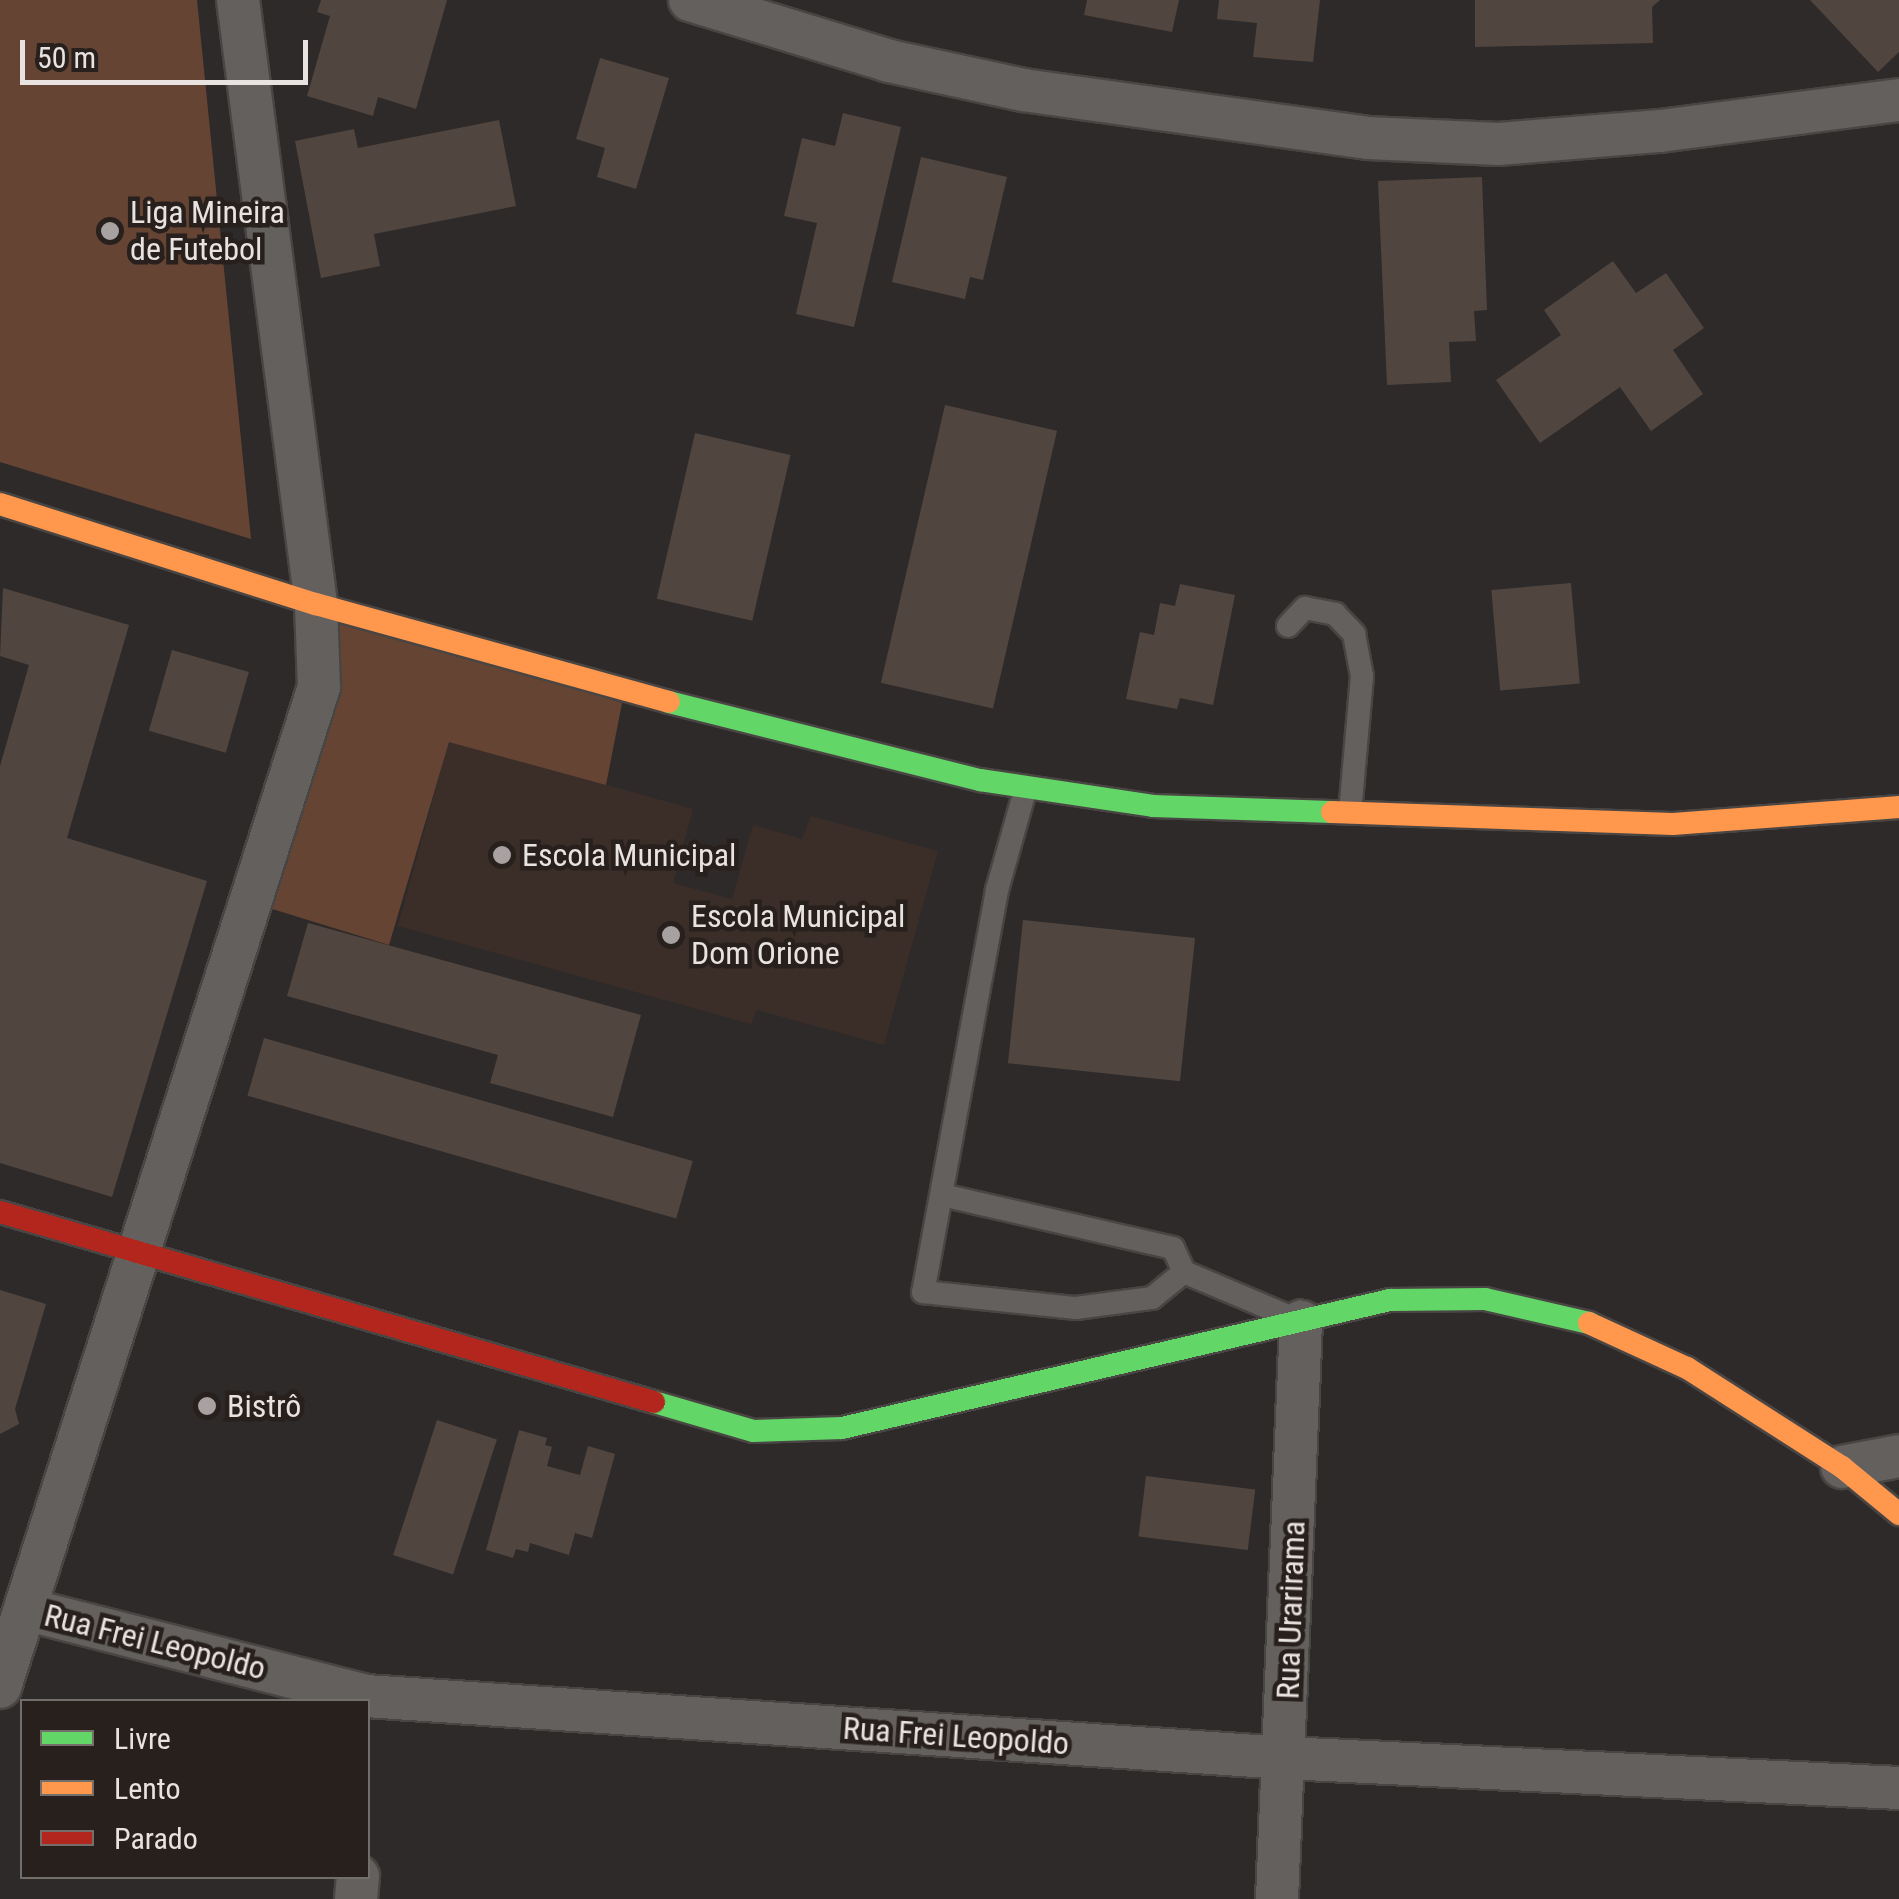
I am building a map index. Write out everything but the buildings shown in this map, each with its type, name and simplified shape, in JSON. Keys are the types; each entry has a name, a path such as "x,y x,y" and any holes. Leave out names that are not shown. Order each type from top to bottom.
{"street":[{"path":"0,1687 319,687 316,604 238,0"},
{"path":"690,0 890,61 1023,90 1368,138 1516,142 1660,131 1899,100"},
{"path":"0,504 316,604 800,738 1026,786 1152,806 1673,824 1899,808"},
{"path":"0,1212 753,1431 842,1428 1390,1300 1485,1299 1596,1325 1687,1368 1842,1467 1899,1514"},
{"name":"Rua Urarirama","path":"1276,1899 1286,1758 1302,1320"},
{"path":"1842,1467 1899,1456"},
{"name":"Rua Frei Leopoldo","path":"25,1609 366,1699"},
{"name":"Rua Frei Leopoldo","path":"370,1699 1286,1758 1899,1788"}],"lane":[{"path":"1288,626 1306,608 1335,614 1354,634 1362,676 1350,812"},
{"path":"1026,786 998,890 923,1292 1076,1308 1152,1298 1184,1272"},
{"path":"942,1195 1173,1248 1184,1272 1302,1320"}],"shaded area":[{"name":"Liga Mineira de Futebol","path":"0,0 197,0 251,539 0,462"},
{"path":"325,608 622,703 606,785 449,742 389,945 266,907"},
{"path":"449,741 693,809 673,883 732,899 753,825 802,839 811,816 938,851 884,1045 757,1010 751,1024 398,926"}],"traffic: fast":[{"path":"669,702 980,780 1153,806 1332,812"},
{"path":"654,1402 753,1431 842,1428 1390,1300 1485,1299 1589,1323"}],"traffic: slow":[{"path":"0,504 316,604 669,702"},
{"path":"1332,812 1673,824 1899,807"},
{"path":"1589,1323 1687,1368 1842,1467 1899,1514"}],"traffic: jam":[{"path":"0,1212 654,1402"}],"place":[{"name":"Liga Mineira de Futebol","path":"110,231"},
{"name":"Escola Municipal","path":"502,855"},
{"name":"Escola Municipal Dom Orione","path":"671,935"},
{"name":"Bistrô","path":"207,1406"}]}
